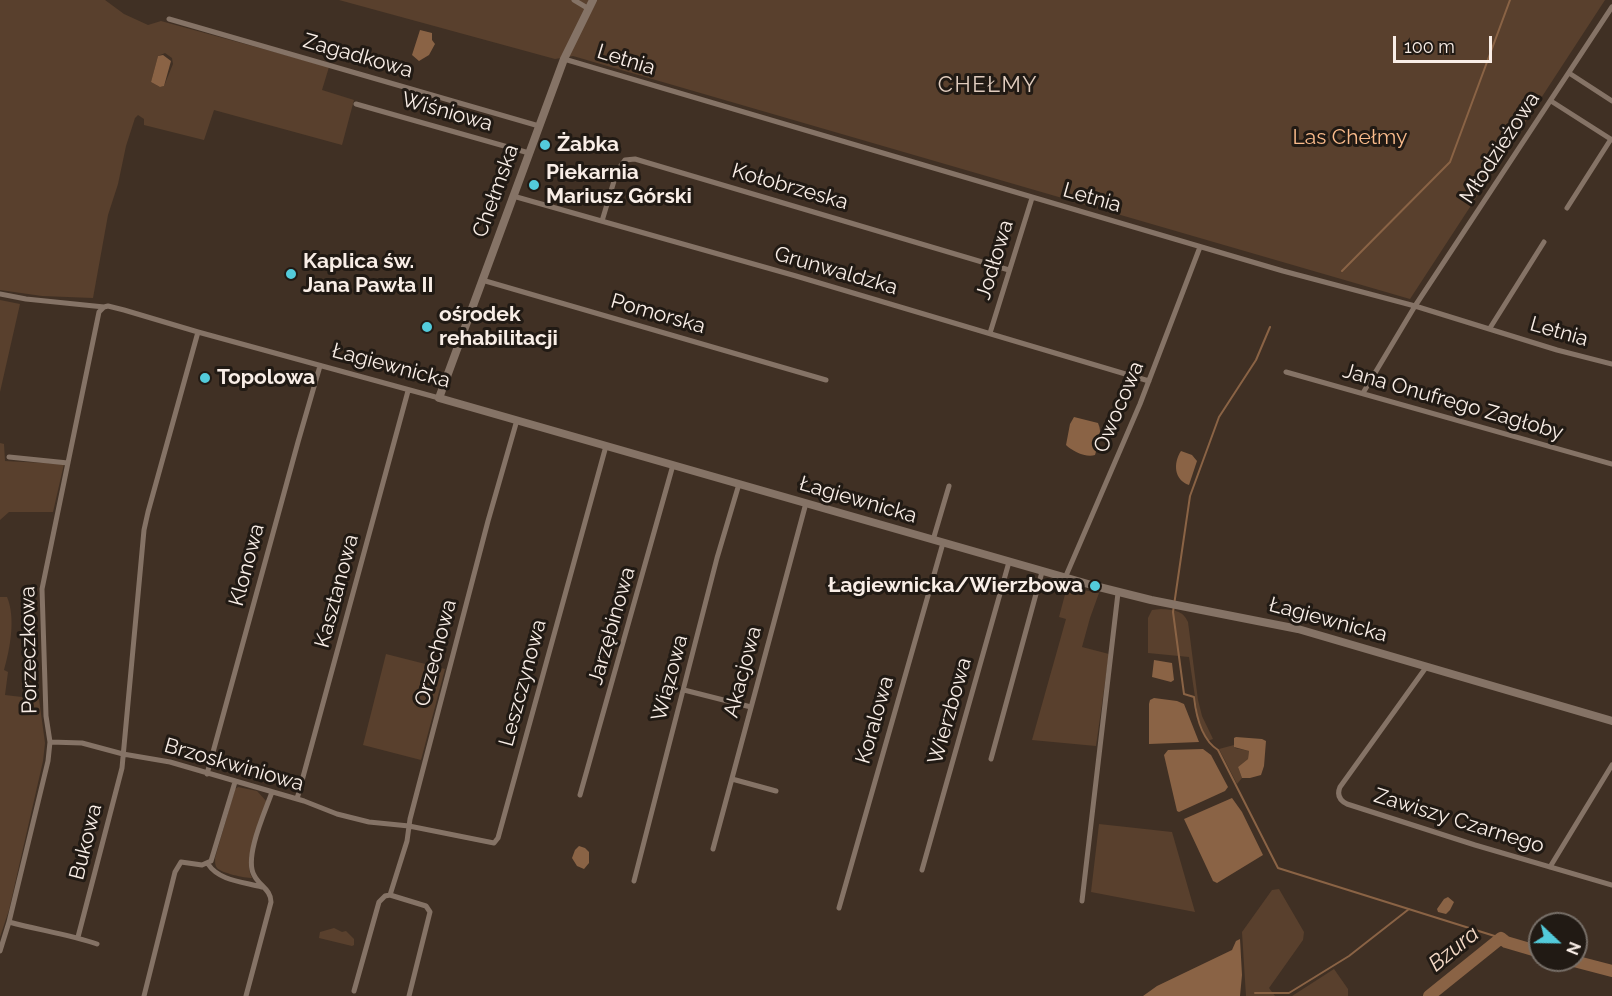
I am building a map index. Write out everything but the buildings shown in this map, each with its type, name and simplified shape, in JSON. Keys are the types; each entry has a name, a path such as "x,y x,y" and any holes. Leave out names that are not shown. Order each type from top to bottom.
{"street":[{"path":"574,0 589,9"},
{"name":"Chełmska","path":"439,398 564,59 593,0"},
{"name":"Młodzieżowa","path":"1363,393 1415,306 1612,7"},
{"name":"Zagadkowa","path":"169,19 539,126"},
{"name":"Letnia","path":"564,59 1200,247 1415,306 1557,350 1612,364"},
{"path":"1569,73 1612,101"},
{"path":"1551,101 1612,140 1567,208"},
{"name":"Wiśniowa","path":"356,104 529,153"},
{"name":"Kołobrzeska","path":"602,221 617,171 625,160 635,159 1010,270"},
{"name":"Grunwaldzka","path":"513,196 1149,381"},
{"name":"Jodłowa","path":"990,333 1032,198"},
{"path":"1490,328 1544,242"},
{"name":"Owocowa","path":"1065,578 1149,381 1200,247"},
{"name":"Pomorska","path":"482,280 826,380"},
{"name":"Łagiewnicka","path":"0,294 101,309 124,310 517,420 1042,572 1118,592 1285,626 1612,721"},
{"name":"Porzeczkowa","path":"0,951 48,761 50,742 46,716 42,589 101,309"},
{"path":"123,754 144,531 152,491 198,332"},
{"name":"Klonowa","path":"207,774 320,366"},
{"name":"Jana Onufrego Zagłoby","path":"1286,372 1612,464"},
{"name":"Kasztanowa","path":"297,800 408,391"},
{"name":"Orzechowa","path":"354,991 379,902 386,896 390,896 407,841 485,530 517,420"},
{"name":"Leszczynowa","path":"409,826 491,844 498,838 606,446"},
{"path":"9,457 68,463"},
{"name":"Jarzębinowa","path":"580,795 674,465"},
{"name":"Wiązowa","path":"634,881 717,558 739,484"},
{"path":"933,540 949,486"},
{"name":"Akacjowa","path":"713,849 806,503"},
{"name":"Koralowa","path":"839,908 943,543"},
{"name":"Wierzbowa","path":"922,870 1009,562"},
{"path":"991,759 1042,572"},
{"path":"1082,901 1118,592"},
{"name":"Zawiszy Czarnego","path":"1427,666 1340,787 1339,796 1347,804 1550,867 1612,765"},
{"path":"684,690 751,707"},
{"name":"Brzoskwiniowa","path":"50,742 82,744 170,762 369,822 409,826"},
{"name":"Bukowa","path":"78,937 122,768 123,754"},
{"path":"732,779 776,791"},
{"path":"144,996 179,865 185,862 208,864 215,853 236,782"},
{"path":"246,996 270,911 271,895 254,876 251,860 272,792"},
{"path":"208,864 225,878 264,887"},
{"path":"1550,867 1612,885"},
{"path":"390,896 426,906 430,912 409,996"},
{"path":"9,922 67,937 78,937 97,944"}],"green space":[{"path":"0,0 105,0 124,14 148,25 161,21 329,67 322,90 354,100 342,145 214,110 204,140 144,125 144,119 138,115 126,146 118,184 108,215 93,298 42,296 0,290","holes":["165,53 172,58 173,64 164,86 160,87 151,82 158,56"]},
{"name":"Las Chełmy","path":"339,0 1605,0 1410,299 573,56 555,59"},
{"path":"0,300 20,304 0,392"},
{"path":"0,443 4,444 5,461 64,464 53,512 9,512 0,520"},
{"path":"1067,587 1099,593 1082,647 1109,654 1096,746 1032,740 1066,619 1059,617"},
{"path":"0,597 7,597 12,624 4,670 8,672 5,695 39,699 45,743 43,761 9,910 0,937"},
{"path":"1161,609 1180,613 1188,622 1198,700 1202,716 1213,739 1207,741 1198,717 1189,657 1148,653 1148,618 1152,610"},
{"path":"386,654 445,669 421,760 363,745"},
{"path":"1234,745 1235,748 1249,751 1248,759 1238,767 1242,778 1237,784 1219,749"},
{"path":"238,787 257,791 267,802 249,861 252,878 223,872 215,864 235,789"},
{"path":"1099,824 1172,832 1195,912 1091,892"},
{"path":"1279,889 1304,932 1303,940 1269,988 1275,996 1246,996 1242,932 1272,890"},
{"path":"334,928 342,932 346,931 354,939 354,945 319,938 320,932"},
{"path":"1334,969 1348,989 1348,996 1292,996"}],"shaded area":[{"path":"420,30 432,33 432,40 435,44 429,55 419,61 412,55"},
{"path":"163,55 171,61 164,86 160,87 151,82 158,56"},
{"path":"1074,417 1098,423 1100,435 1095,455 1088,456 1079,453 1066,445 1070,424"},
{"path":"1181,451 1192,455 1197,461 1189,485 1180,479 1176,471"},
{"path":"1154,660 1172,663 1174,680 1171,682 1152,677"},
{"path":"1154,698 1184,704 1199,742 1149,744 1149,704"},
{"path":"1236,737 1266,741 1261,775 1242,778 1238,767 1248,759 1249,751 1234,747"},
{"path":"1203,749 1211,755 1228,787 1225,791 1179,812 1164,755 1168,750"},
{"path":"1232,798 1242,812 1263,855 1217,883 1213,881 1184,819"},
{"path":"579,846 589,852 589,863 584,869 577,866 572,858"},
{"path":"1448,897 1454,902 1450,910 1446,914 1438,912 1437,909"},
{"path":"1240,939 1242,975 1240,996 1143,996 1157,986 1232,950 1236,941"}],"waterway":[{"path":"1342,271 1450,162 1510,0"},
{"path":"1270,327 1256,360 1219,417 1190,496 1173,612 1184,694 1194,697 1198,719 1204,734 1212,746 1218,750 1278,868 1501,938"},
{"path":"1255,993 1289,993 1349,956 1409,909"},
{"name":"Bzura","path":"1429,996 1501,938 1506,942 1528,948"},
{"name":"Bzura","path":"1588,965 1612,971"}],"place":[{"name":"Żabka","path":"545,145"},
{"name":"Piekarnia Mariusz Górski","path":"534,185"},
{"name":"Kaplica św. Jana Pawła II","path":"291,274"},
{"name":"ośrodek rehabilitacji","path":"427,327"},
{"name":"Topolowa","path":"205,378"},
{"name":"Łagiewnicka/Wierzbowa","path":"1095,586"}],"district":[{"name":"CHEŁMY","path":"988,85"}]}
